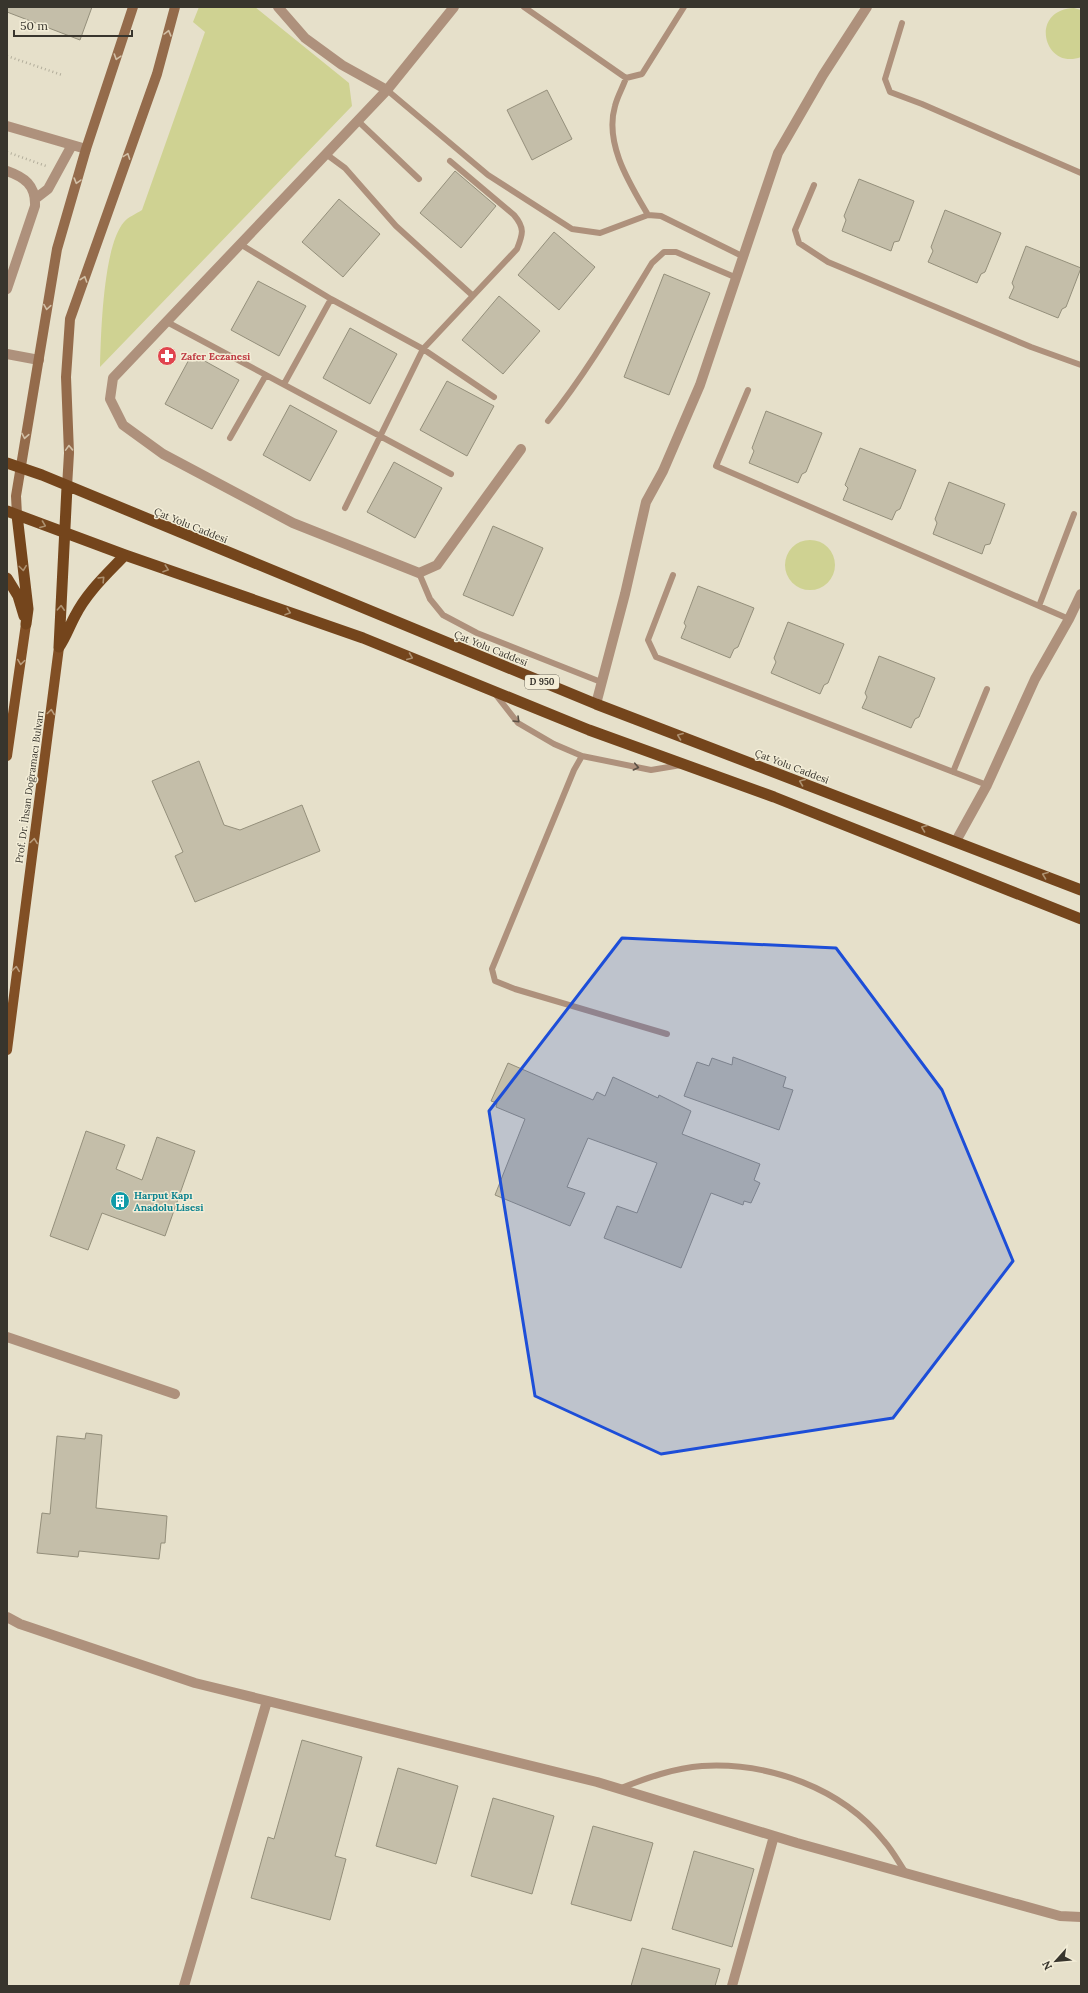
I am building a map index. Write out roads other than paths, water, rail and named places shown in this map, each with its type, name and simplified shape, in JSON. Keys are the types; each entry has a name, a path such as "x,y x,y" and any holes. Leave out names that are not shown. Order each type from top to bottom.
{"highway":[{"name":"Çat Yolu Caddesi","path":"7,463 596,704 1081,890"},
{"path":"59,647 67,487"},
{"path":"12,513 28,609 26,624"},
{"name":"D 950","path":"12,513 125,555 363,638 589,730 774,797 1081,919"},
{"path":"59,647 66,637 75,615 93,588 125,555"},
{"path":"7,578 18,596 26,624"}],"main road":[{"path":"12,513 21,468 57,249 86,149 133,7"},
{"path":"67,487 69,453 66,377 70,319 157,74 175,7"},
{"path":"7,756 26,624"},
{"name":"Prof. Dr. İhsan Doğramacı Bulvarı","path":"7,1050 59,647"}],"street":[{"path":"278,7 305,38 342,65 387,90"},
{"path":"454,7 387,90 113,378 110,399 123,425 163,454 293,523 419,573 437,564 521,449"},
{"path":"596,704 625,594 646,502 663,471 700,385 778,153 823,75 867,7"},
{"path":"7,126 86,149"},
{"path":"35,199 48,189 72,145"},
{"path":"7,171 26,180 31,185 35,199 35,206 7,289"},
{"path":"7,354 39,360"},
{"path":"956,841 987,785 1035,679 1069,619 1081,594"},
{"path":"7,1337 175,1394"},
{"path":"7,1617 20,1624 195,1683 619,1789 774,1836 1060,1916 1081,1917"},
{"path":"7,1623 20,1624"},
{"path":"184,1986 267,1701"},
{"path":"732,1986 774,1836"}],"lane":[{"path":"524,7 626,78 642,74 684,7"},
{"path":"902,23 885,79 890,92 922,104 1081,173"},
{"path":"626,78 614,107 613,135 626,176 648,215"},
{"path":"387,90 488,175 572,229 600,233 648,215 661,216 744,257"},
{"path":"358,121 419,178"},
{"path":"326,154 345,168 396,226 472,295"},
{"path":"345,508 423,349 472,295 517,249 522,236 521,224 514,215 450,161"},
{"path":"814,185 795,230 799,243 828,262 1031,347 1081,365"},
{"path":"240,244 331,299 423,349 494,397"},
{"path":"548,421 593,360 652,263 664,252 676,252 736,278"},
{"path":"284,384 331,299"},
{"path":"167,322 451,474"},
{"path":"230,438 266,375"},
{"path":"748,390 716,466 1069,619"},
{"path":"1039,606 1074,514"},
{"path":"419,573 430,599 443,615 477,633 601,682"},
{"path":"673,575 648,640 656,657 987,785"},
{"path":"953,772 987,688"},
{"path":"493,690 518,723 554,744 582,756 651,770 686,764"},
{"path":"582,756 574,770 492,969 495,981 515,989 667,1034"},
{"path":"619,1789 665,1773 701,1766 749,1768 780,1774 814,1787 849,1808 885,1841 906,1873"}],"place":[{"name":"Zafer Eczanesi","path":"167,356"},
{"name":"Harput Kapı Anadolu Lisesi","path":"120,1201"}]}
